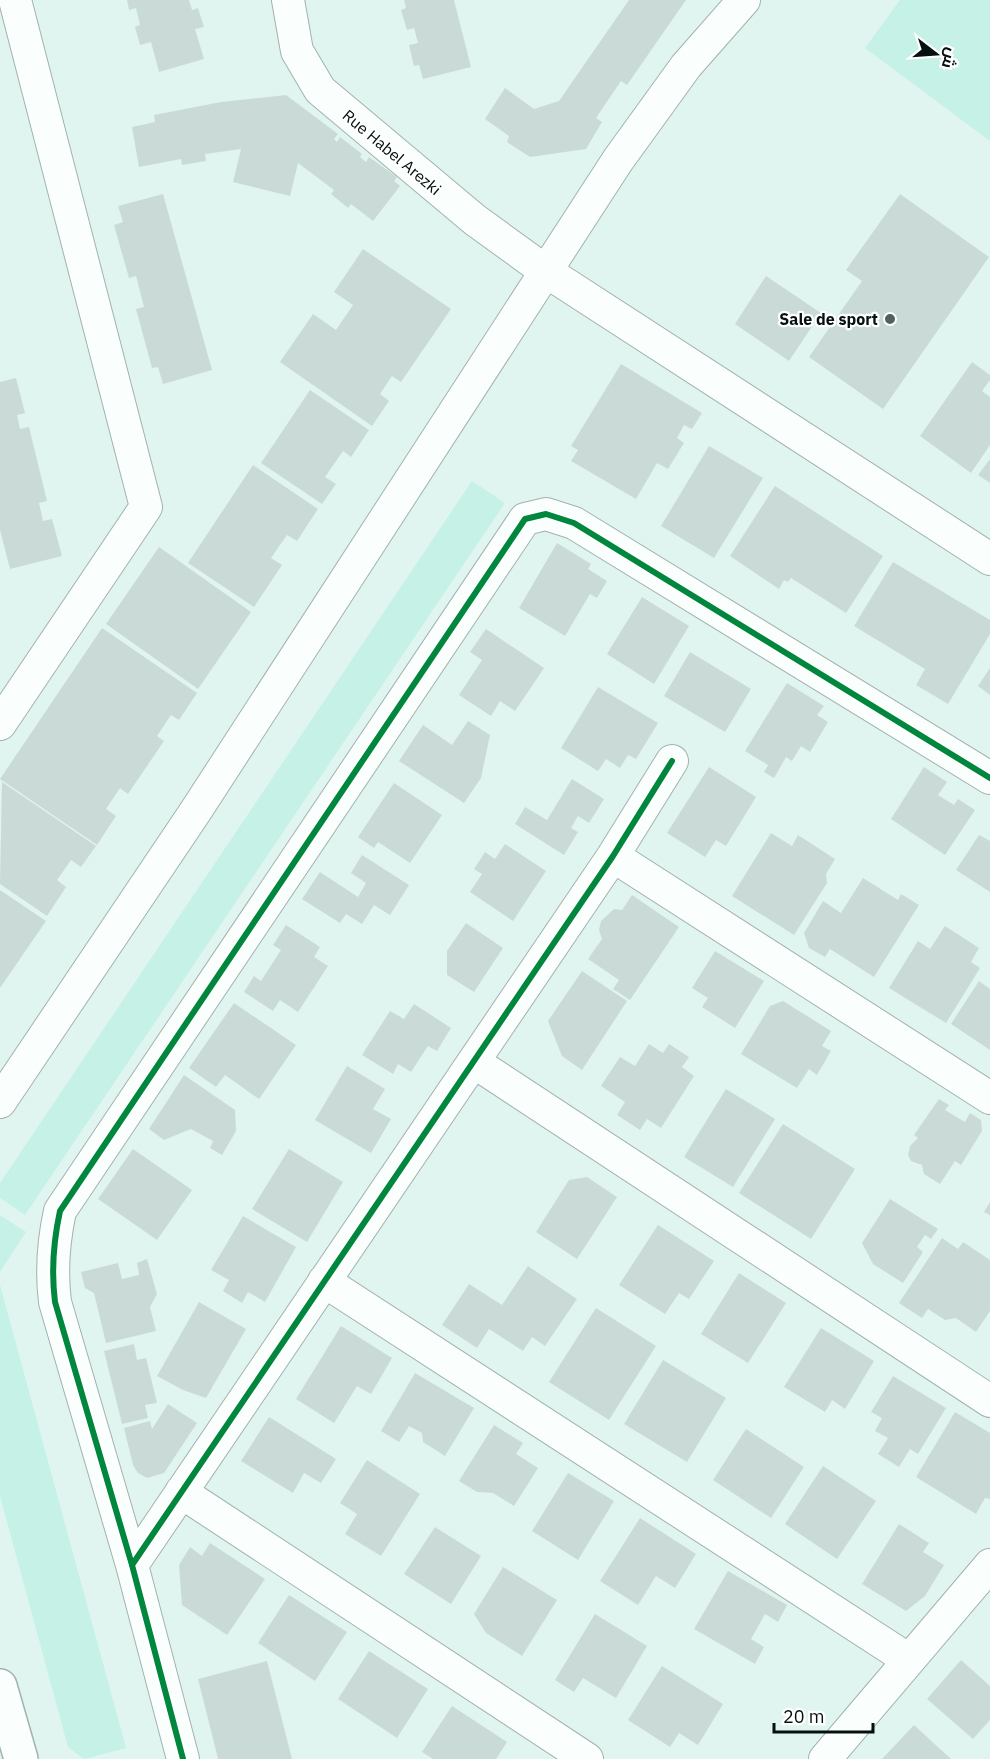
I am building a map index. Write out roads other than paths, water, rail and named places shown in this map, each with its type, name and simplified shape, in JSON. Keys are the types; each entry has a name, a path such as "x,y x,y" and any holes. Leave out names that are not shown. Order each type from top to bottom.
{"main road":[{"path":"0,1686 21,1759"}],"street":[{"path":"0,724 146,507 15,0"},
{"name":"Rue Habel Arezki","path":"288,0 297,51 320,90 475,220 544,270 990,559"},
{"path":"0,1102 207,792 544,270 618,160 686,66 744,0"},
{"path":"183,1759 132,1565 55,1302 51,1271 53,1242 60,1211 525,519 546,514 574,523 990,778"},
{"path":"132,1565 613,856 672,761"},
{"path":"613,856 990,1098"},
{"path":"474,1062 990,1401"},
{"path":"324,1281 909,1660"},
{"path":"181,1492 587,1759"},
{"path":"825,1759 990,1565"}],"place":[{"name":"Sale de sport","path":"890,319"}]}
